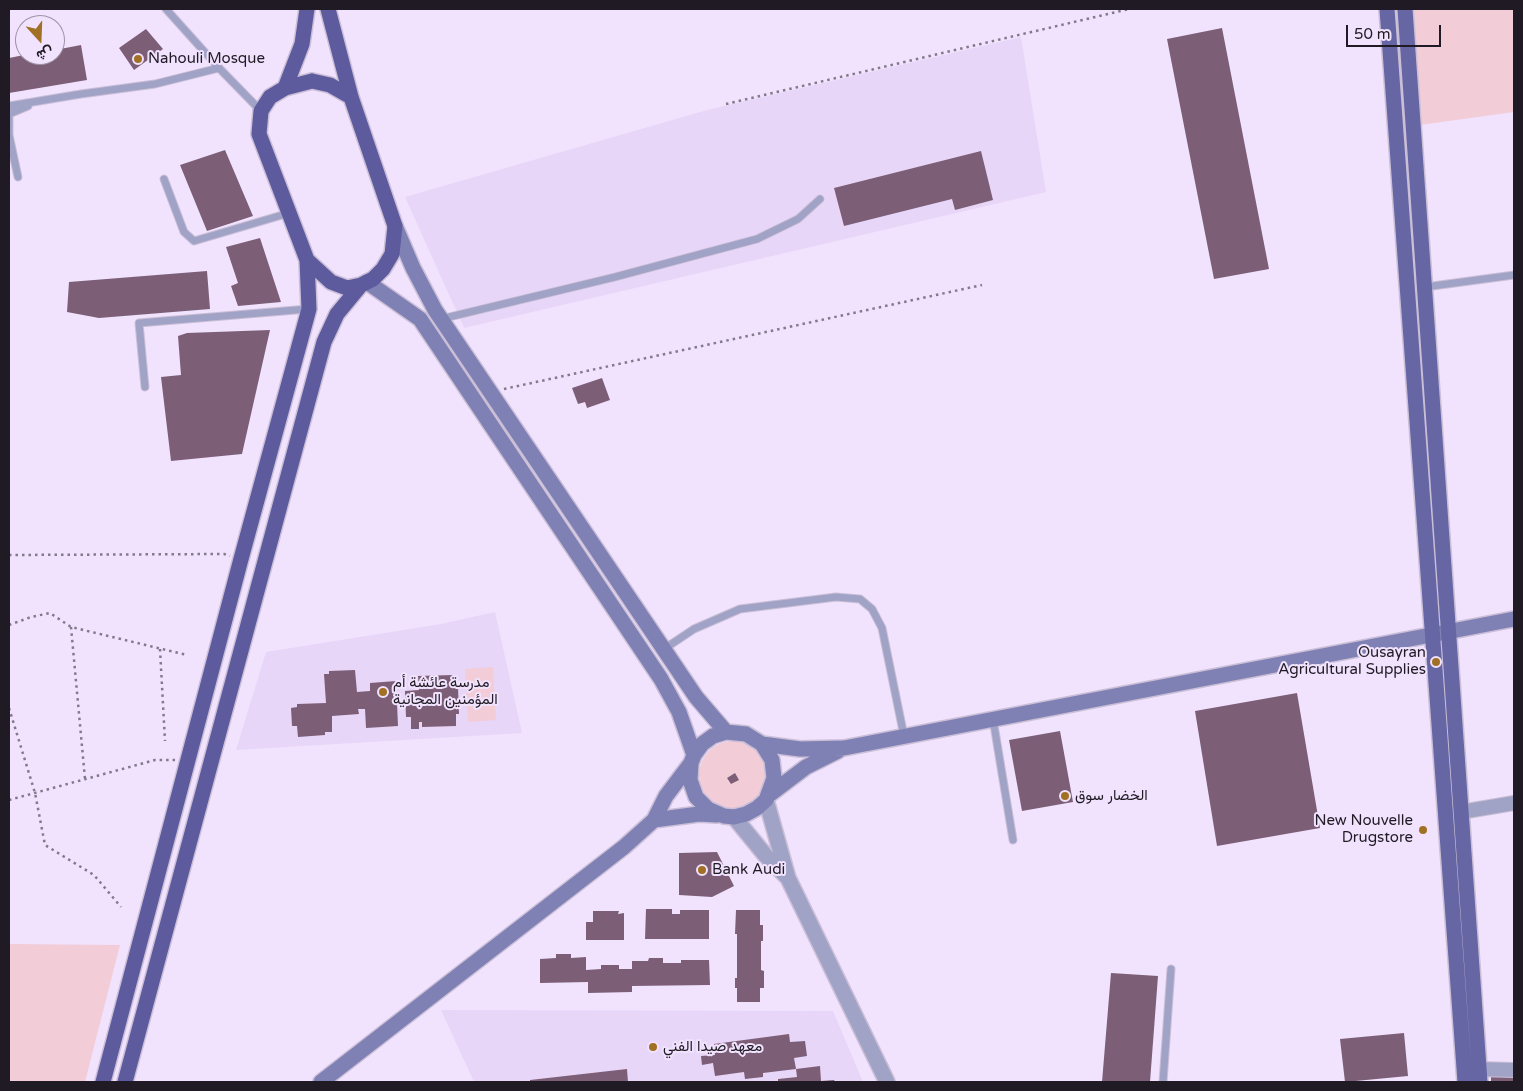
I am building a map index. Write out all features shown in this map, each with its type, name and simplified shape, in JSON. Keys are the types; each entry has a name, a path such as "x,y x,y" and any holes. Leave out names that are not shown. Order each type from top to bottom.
{"highway":[{"path":"285,88 302,44 307,9"},
{"path":"307,260 331,282 348,288 364,284 373,279 383,269 392,254 395,226 351,98 328,9"},
{"path":"103,1082 309,309 307,260 259,134 261,112 270,97 285,88 312,81 330,85 351,98"},
{"path":"125,1082 324,342 337,314 364,284"}],"main road":[{"path":"1387,9 1465,1082"},
{"path":"1405,9 1479,1076"},
{"path":"1402,219 1420,219"},
{"path":"395,226 413,268 441,319 696,697 726,732"},
{"path":"364,284 420,319 661,679 680,712 692,759 690,780 696,797 708,809 729,816"},
{"path":"1424,511 1440,511"},
{"path":"321,1082 624,847 654,820 666,796 702,744 713,736 726,732 746,734 762,744 800,749 844,748 1514,619"},
{"path":"762,744 772,760 774,778 767,798"},
{"path":"1440,745 1457,744"},
{"path":"654,820 699,814 729,816 746,814 757,808 806,767 844,748"}],"street":[{"path":"767,798 788,878 887,1082"},
{"path":"1461,812 1514,803"},
{"path":"729,816 788,878"},
{"path":"1479,1076 1514,1070"}],"lane":[{"path":"166,9 261,112"},
{"path":"9,106 155,84 219,68"},
{"path":"9,114 40,101"},
{"path":"9,118 9,135 18,177"},
{"path":"164,179 184,232 194,241 289,213"},
{"path":"441,319 615,277 757,239 798,219 820,199"},
{"path":"1425,287 1514,275"},
{"path":"145,387 139,323 309,309"},
{"path":"664,649 694,629 740,609 836,597 860,599 872,609 882,628 904,736"},
{"path":"994,719 1014,840"},
{"path":"1163,1082 1171,969"}],"path":[{"path":"726,104 1129,9"},
{"path":"491,392 982,285"},
{"path":"9,555 224,554 241,559"},
{"path":"9,625 50,613 71,627 187,656"},
{"path":"71,627 85,779"},
{"path":"160,649 165,741"},
{"path":"9,708 35,792 45,844 94,875 121,907"},
{"path":"9,800 155,760 189,760"}],"shaded area":[{"path":"1413,9 1514,9 1514,112 1420,125"},
{"path":"1021,37 1046,192 464,328 405,197 707,110"},
{"name":"مدرسة عائشة أم المؤمنين المجانية","path":"495,612 522,733 236,750 266,652 441,624"},
{"path":"493,667 496,720 468,722 465,669"},
{"path":"740,741 752,747 761,756 767,768 765,788 757,799 740,809 726,809 709,799 701,788 699,768 709,751 720,743"},
{"path":"9,944 120,945 85,1082 9,1082"},
{"name":"معهد صيدا الفني","path":"441,1010 833,1011 863,1082 474,1082"}],"building":[{"path":"1222,28 1269,269 1214,279 1167,39"},
{"name":"Nahouli Mosque","path":"146,29 163,49 134,70 119,48"},
{"path":"81,45 87,80 9,93 9,58 15,57 15,65 65,65 65,48"},
{"path":"225,150 253,216 207,231 180,165"},
{"path":"981,151 993,200 955,210 952,199 844,226 834,188"},
{"path":"260,238 281,302 238,306 231,286 238,283 226,247"},
{"path":"207,271 210,309 99,318 67,312 69,282"},
{"path":"270,330 242,454 171,461 161,377 181,375 178,336 187,333"},
{"path":"602,378 610,400 587,408 585,402 578,404 572,388"},
{"path":"355,670 357,692 370,691 370,683 396,681 398,726 366,728 365,709 358,709 359,714 332,716 332,732 325,732 325,735 298,737 297,726 292,726 291,708 297,707 297,704 326,703 324,674 329,674 329,671"},
{"path":"453,675 454,687 458,687 459,714 456,714 456,726 422,727 422,722 419,722 419,729 411,729 411,717 406,717 405,691 419,690 418,676"},
{"path":"1297,693 1320,828 1217,846 1195,711"},
{"path":"1060,731 1073,802 1022,811 1009,740"},
{"path":"735,773 739,780 731,784 727,778"},
{"name":"Bank Audi","path":"717,852 734,886 712,897 679,895 679,853"},
{"path":"646,909 672,909 672,914 680,914 680,910 709,910 709,939 645,939"},
{"path":"736,910 760,910 760,925 763,925 761,970 764,971 764,988 760,988 760,1002 737,1002 737,988 735,988 735,978 737,978"},
{"path":"593,911 619,911 618,914 624,913 624,940 586,940 586,922 593,922"},
{"path":"556,954 571,954 571,958 586,957 586,970 601,969 601,965 619,965 619,969 632,969 632,961 648,961 649,958 663,958 663,963 681,963 681,960 709,960 710,985 632,986 632,992 588,993 588,982 540,983 540,959 556,958"},
{"path":"1111,973 1158,976 1150,1082 1102,1082"},
{"path":"1404,1033 1408,1076 1345,1082 1340,1039"},
{"path":"789,1034 790,1042 805,1041 807,1056 794,1058 796,1069 763,1073 763,1077 745,1079 744,1072 715,1076 713,1063 702,1065 701,1056 715,1055 714,1044"},
{"path":"820,1066 821,1081 834,1080 835,1082 778,1082 778,1079 797,1077 796,1069"},
{"path":"627,1069 628,1082 530,1082 530,1080"},
{"path":"1491,1076 1514,1076 1514,1082 1491,1082"}],"place":[{"name":"Nahouli Mosque","path":"138,59"},
{"name":"Ousayran Agricultural Supplies","path":"1436,662"},
{"name":"مدرسة عائشة أم المؤمنين المجانية","path":"383,692"},
{"name":"الخضار سوق","path":"1065,796"},
{"name":"New Nouvelle Drugstore","path":"1423,830"},
{"name":"Bank Audi","path":"702,870"},
{"name":"معهد صيدا الفني","path":"653,1047"}]}
